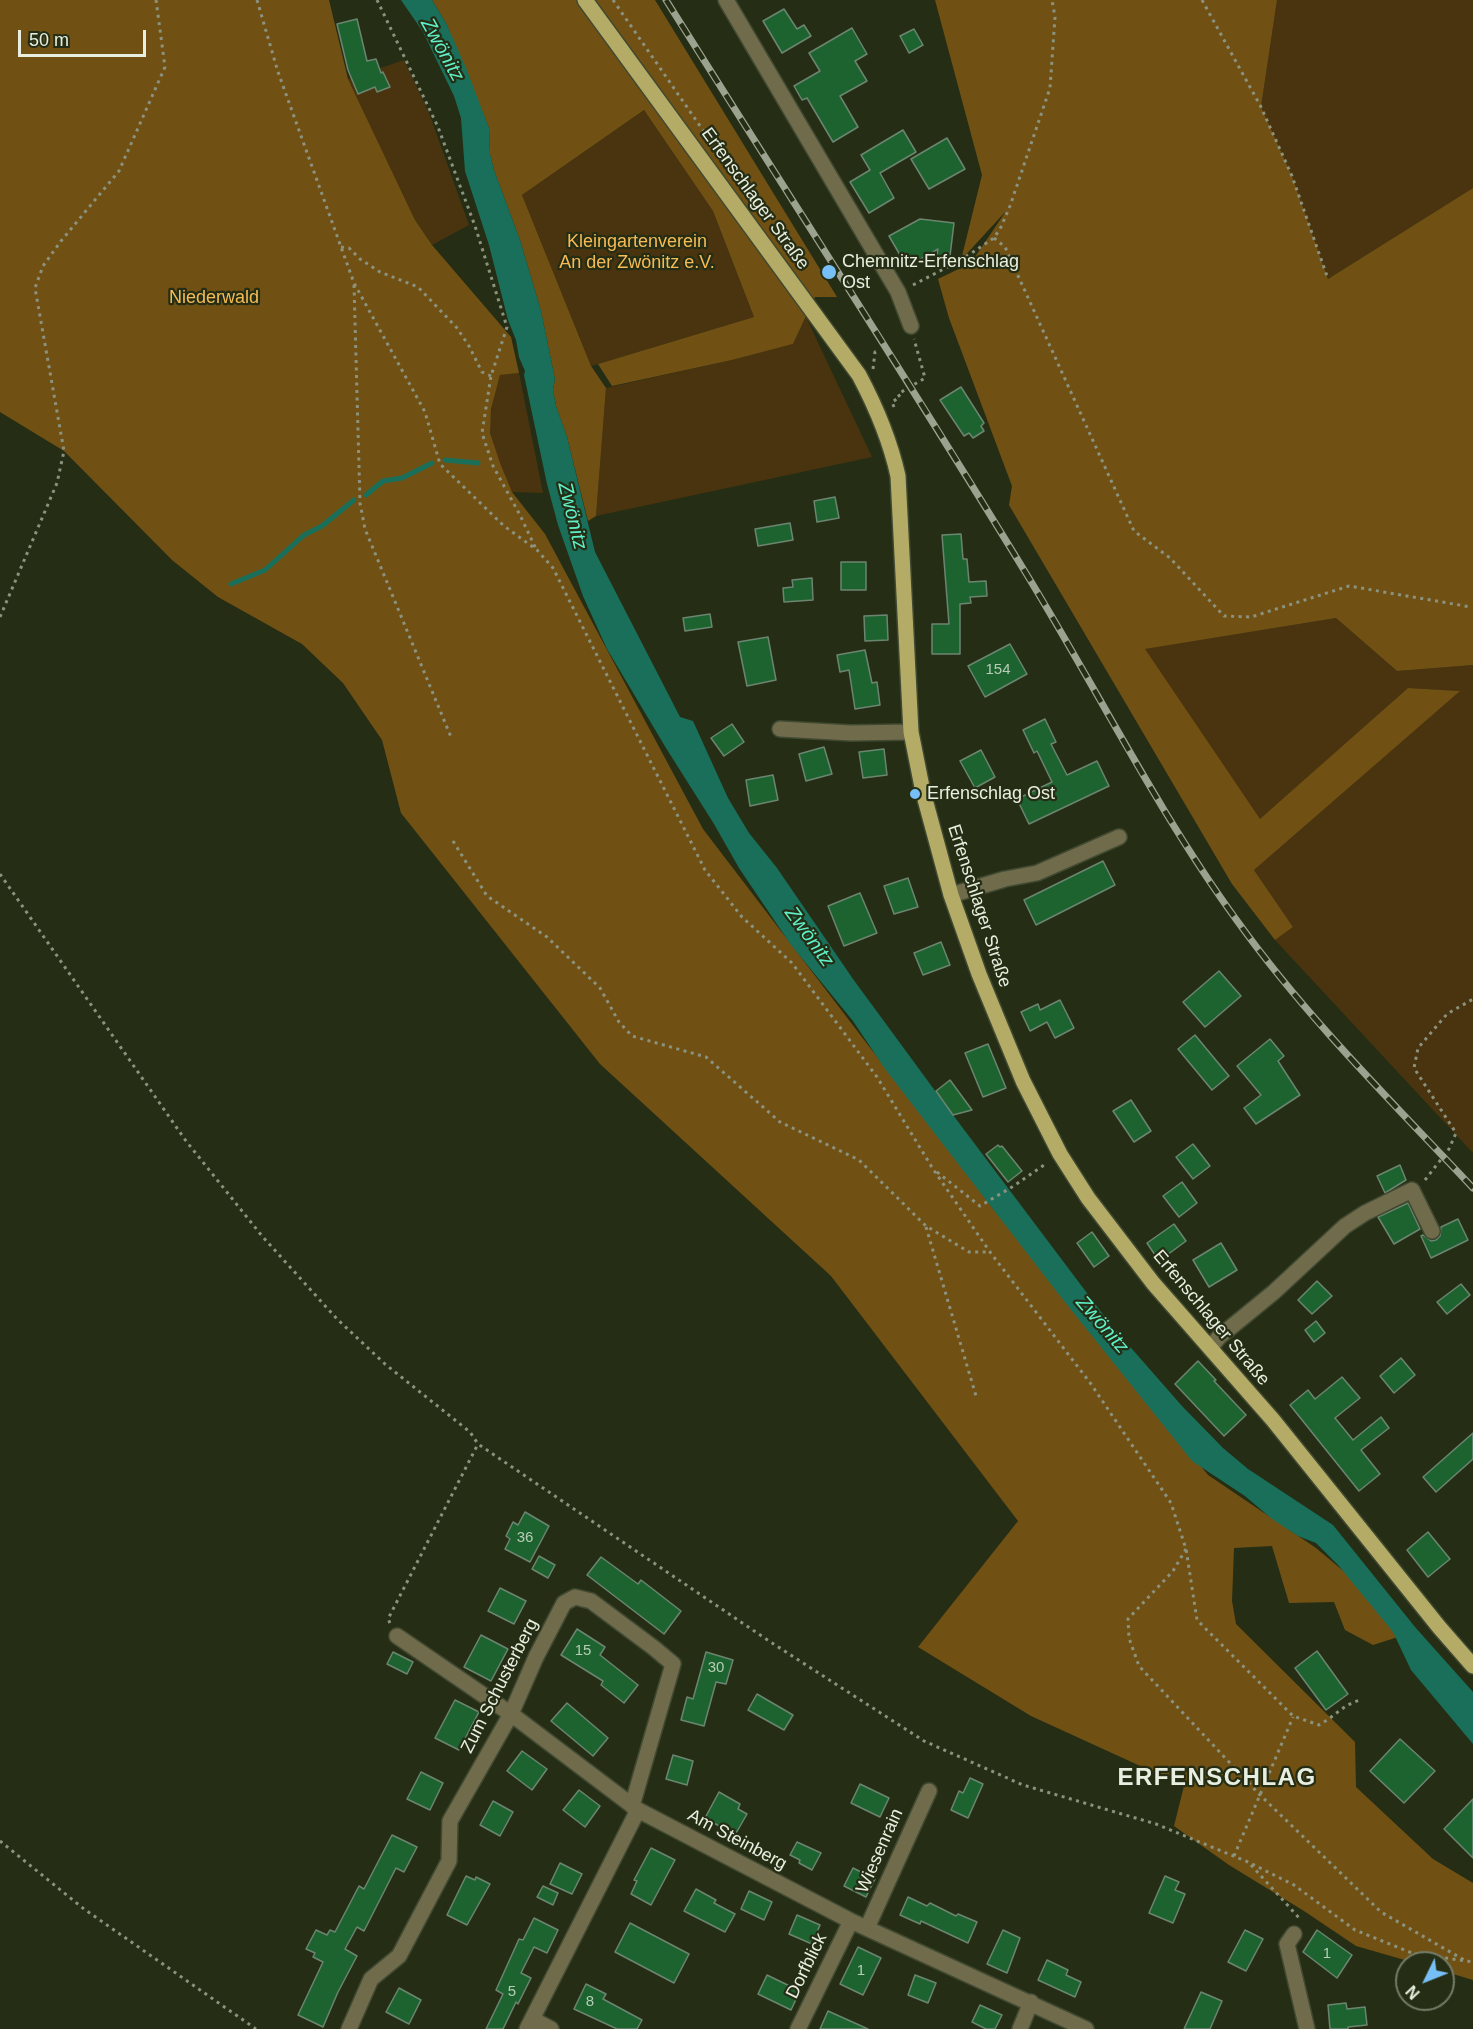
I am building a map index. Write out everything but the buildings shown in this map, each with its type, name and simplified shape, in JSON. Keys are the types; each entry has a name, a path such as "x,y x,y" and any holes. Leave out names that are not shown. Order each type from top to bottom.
{"main road":[{"name":"Erfenschlager Straße","path":"585,0 859,375 875,407 893,453 898,476 911,732 923,792 951,895 978,974 1023,1082 1060,1154 1095,1208 1154,1282 1273,1420 1473,1666"}],"street":[{"path":"726,0 898,292 911,326"},
{"path":"780,729 850,733 911,732"},
{"path":"951,895 1005,879 1037,873 1119,837"},
{"path":"1210,1348 1219,1337 1274,1292 1345,1226 1365,1213 1412,1190 1432,1231"},
{"name":"Zum Schusterberg","path":"349,2029 371,1980 399,1956 444,1871 449,1861 450,1821 511,1714 536,1657 564,1603 575,1597 591,1601 673,1664 635,1808 529,2024"},
{"name":"Am Steinberg","path":"397,1636 511,1714 635,1808 851,1921 1086,2029"},
{"name":"Wiesenrain","path":"867,1928 929,1791"},
{"name":"Dorfblick","path":"798,2029 851,1921"},
{"path":"1294,1934 1287,1944 1307,2029"},
{"path":"1020,2029 1031,2002"},
{"path":"529,2024 551,2029"}],"path":[{"path":"0,617 57,483 64,451 35,288 43,266 119,171 165,67 156,0"},
{"path":"257,0 278,72 354,283 425,412 440,464 504,526 537,550 553,568 705,870 742,917 792,963 877,1077 933,1169 990,1252 1091,1384 1172,1503 1186,1549 1197,1620 1293,1716 1319,1725 1332,1718 1351,1702 1361,1700"},
{"path":"377,0 438,127 475,226 507,327 490,376 482,433 493,466 537,550"},
{"path":"613,0 662,72"},
{"path":"898,292 961,260 994,238 1010,206 1050,88 1055,17 1052,0"},
{"path":"1202,0 1261,107 1287,166 1328,279"},
{"path":"994,238 1005,247 1134,531 1170,558 1224,616 1251,617 1349,586 1471,607"},
{"path":"341,247 350,248 360,259 380,272 418,286 457,328 482,372 490,376"},
{"path":"354,283 360,503 365,529 451,737"},
{"path":"895,411 892,402 900,397 898,394 925,378 911,326"},
{"path":"873,371 875,352 879,351"},
{"path":"453,841 487,896 547,937 600,988 619,1022 632,1036 706,1057 780,1122 859,1160 926,1226 969,1252 990,1252"},
{"path":"0,874 186,1141 262,1236 337,1319 385,1364 470,1432 478,1444 769,1641 924,1741 1023,1785 1156,1824 1248,1862 1294,1885 1355,1930 1412,1953 1473,1962"},
{"path":"1437,1165 1449,1149 1456,1133 1414,1068 1418,1048 1447,1014 1473,999"},
{"path":"933,1169 980,1206 1060,1154"},
{"path":"926,1226 976,1396"},
{"path":"397,1636 388,1619 478,1444"},
{"path":"1186,1549 1173,1571 1128,1619 1129,1638 1139,1666 1259,1794 1381,1912 1466,1961"},
{"path":"1234,1856 1293,1716"},
{"path":"0,1841 84,1909 256,2029"},
{"path":"1248,1862 1302,1921 1294,1934"}],"green space":[{"name":"Niederwald","path":"0,0 329,0 348,79 415,220 432,245 511,337 519,373 500,375 491,409 490,433 512,492 545,534 703,829 994,1210 1208,1475 1316,1548 1366,1590 1398,1637 1373,1645 1345,1630 1334,1602 1289,1603 1272,1546 1234,1548 1232,1601 1236,1624 1355,1742 1356,1787 1433,1859 1473,1883 1473,1980 1455,1975 1455,1951 1395,1951 1395,1957 1356,1946 1229,1865 1174,1826 1184,1786 1031,1716 918,1647 1018,1521 831,1276 600,1064 401,813 382,740 343,683 302,644 218,597 172,560 64,451 0,412"},
{"path":"432,0 655,0 837,297 815,297 793,344 612,386 598,364 754,317 713,211 644,110 522,195 591,366 606,388 596,516 588,521 567,437 556,406 553,390 555,379 541,311 520,240 494,170 490,154 489,128 446,23"},
{"path":"935,0 1277,0 1261,107 1292,176 1328,279 1473,188 1473,665 1397,671 1336,618 1145,649 1260,819 1408,688 1460,691 1254,870 1293,927 1275,940 1232,884 1009,505 1012,486 949,318 938,279 971,263 1006,211 961,260 982,175"},
{"path":"1277,0 1473,0 1473,188 1328,279 1292,176 1261,107"},
{"path":"404,60 429,113 469,225 432,245 415,220 348,79"},
{"name":"Kleingartenverein An der Zwönitz e.V.","path":"644,110 713,211 754,317 591,366 522,195"},
{"path":"806,317 872,457 596,516 606,388 793,344"},
{"path":"519,373 543,493 512,492 498,462 491,439 491,409 500,375"},
{"path":"1336,618 1397,671 1473,665 1473,1153 1275,940 1293,927 1254,870 1459,691 1408,688 1260,820 1144,649"}],"water":[{"name":"Zwönitz","path":"401,0 432,0 446,23 489,128 490,154 494,170 520,240 541,311 555,379 553,390 556,406 567,437 595,552 680,717 693,721 728,798 749,833 777,868 853,979 944,1103 1111,1325 1182,1406 1223,1448 1248,1469 1333,1525 1415,1627 1473,1692 1473,1744 1411,1670 1393,1632 1338,1565 1316,1543 1298,1536 1272,1519 1245,1496 1192,1461 1060,1296 885,1069 853,1021 791,945 739,868 607,649 583,596 558,525 547,484 525,371 465,171 461,118 454,96 423,32"}],"waterway":[{"path":"445,460 478,463"},
{"path":"366,495 383,481 402,478 432,463"},
{"path":"231,584 265,570 304,535 322,526 354,500"}],"railway":[{"path":"666,0 980,498 1051,614 1154,793 1209,880 1238,922 1321,1026 1473,1188"}],"place":[{"name":"Chemnitz-Erfenschlag Ost","path":"829,272"},
{"name":"Erfenschlag Ost","path":"915,794"}],"district":[{"name":"ERFENSCHLAG","path":"1217,1778"}]}
